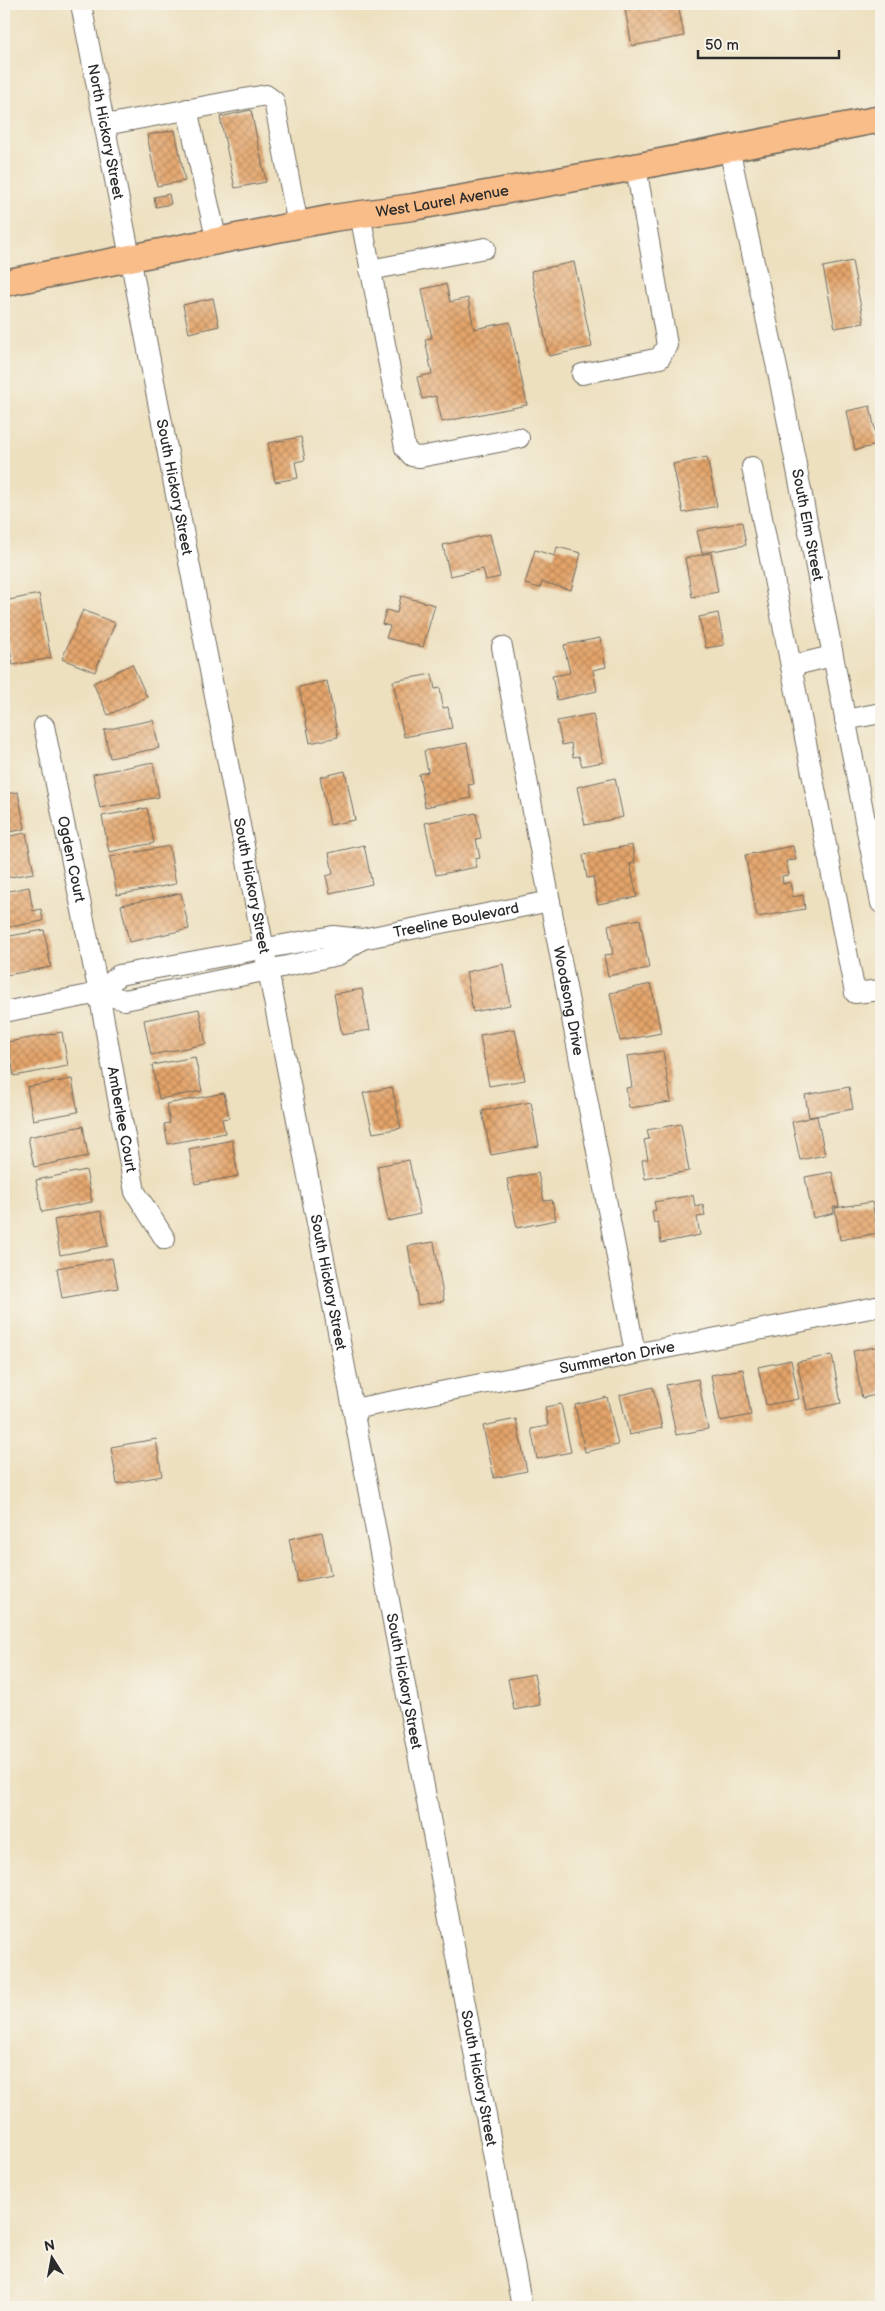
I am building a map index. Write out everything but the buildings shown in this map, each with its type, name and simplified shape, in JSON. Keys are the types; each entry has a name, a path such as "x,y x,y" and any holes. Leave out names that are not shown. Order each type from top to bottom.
{"main road":[{"name":"West Laurel Avenue","path":"4,283 298,225 636,166 881,119"}],"street":[{"name":"North Hickory Street","path":"81,4 131,259"},
{"path":"105,125 266,95 274,101 298,225"},
{"path":"187,109 217,242"},
{"name":"South Elm Street","path":"729,148 779,377 881,903"},
{"path":"582,374 660,358 667,345 636,166"},
{"path":"360,214 405,448 412,456 420,458 519,438"},
{"path":"370,270 485,248"},
{"name":"South Hickory Street","path":"131,259 353,1409 522,2307"},
{"path":"752,466 855,993 881,990"},
{"name":"Woodsong Drive","path":"502,648 635,1353"},
{"path":"791,666 832,656"},
{"path":"845,720 881,713"},
{"name":"Ogden Court","path":"44,726 99,993"},
{"name":"Treeline Boulevard","path":"99,993 120,975 263,947 334,936 362,939 550,902"},
{"name":"Treeline Boulevard","path":"99,993 125,1000 338,955 362,939"},
{"path":"4,1012 99,993"},
{"name":"Amberlee Court","path":"99,993 135,1192 165,1239"},
{"name":"Summerton Drive","path":"353,1409 881,1306"}]}
